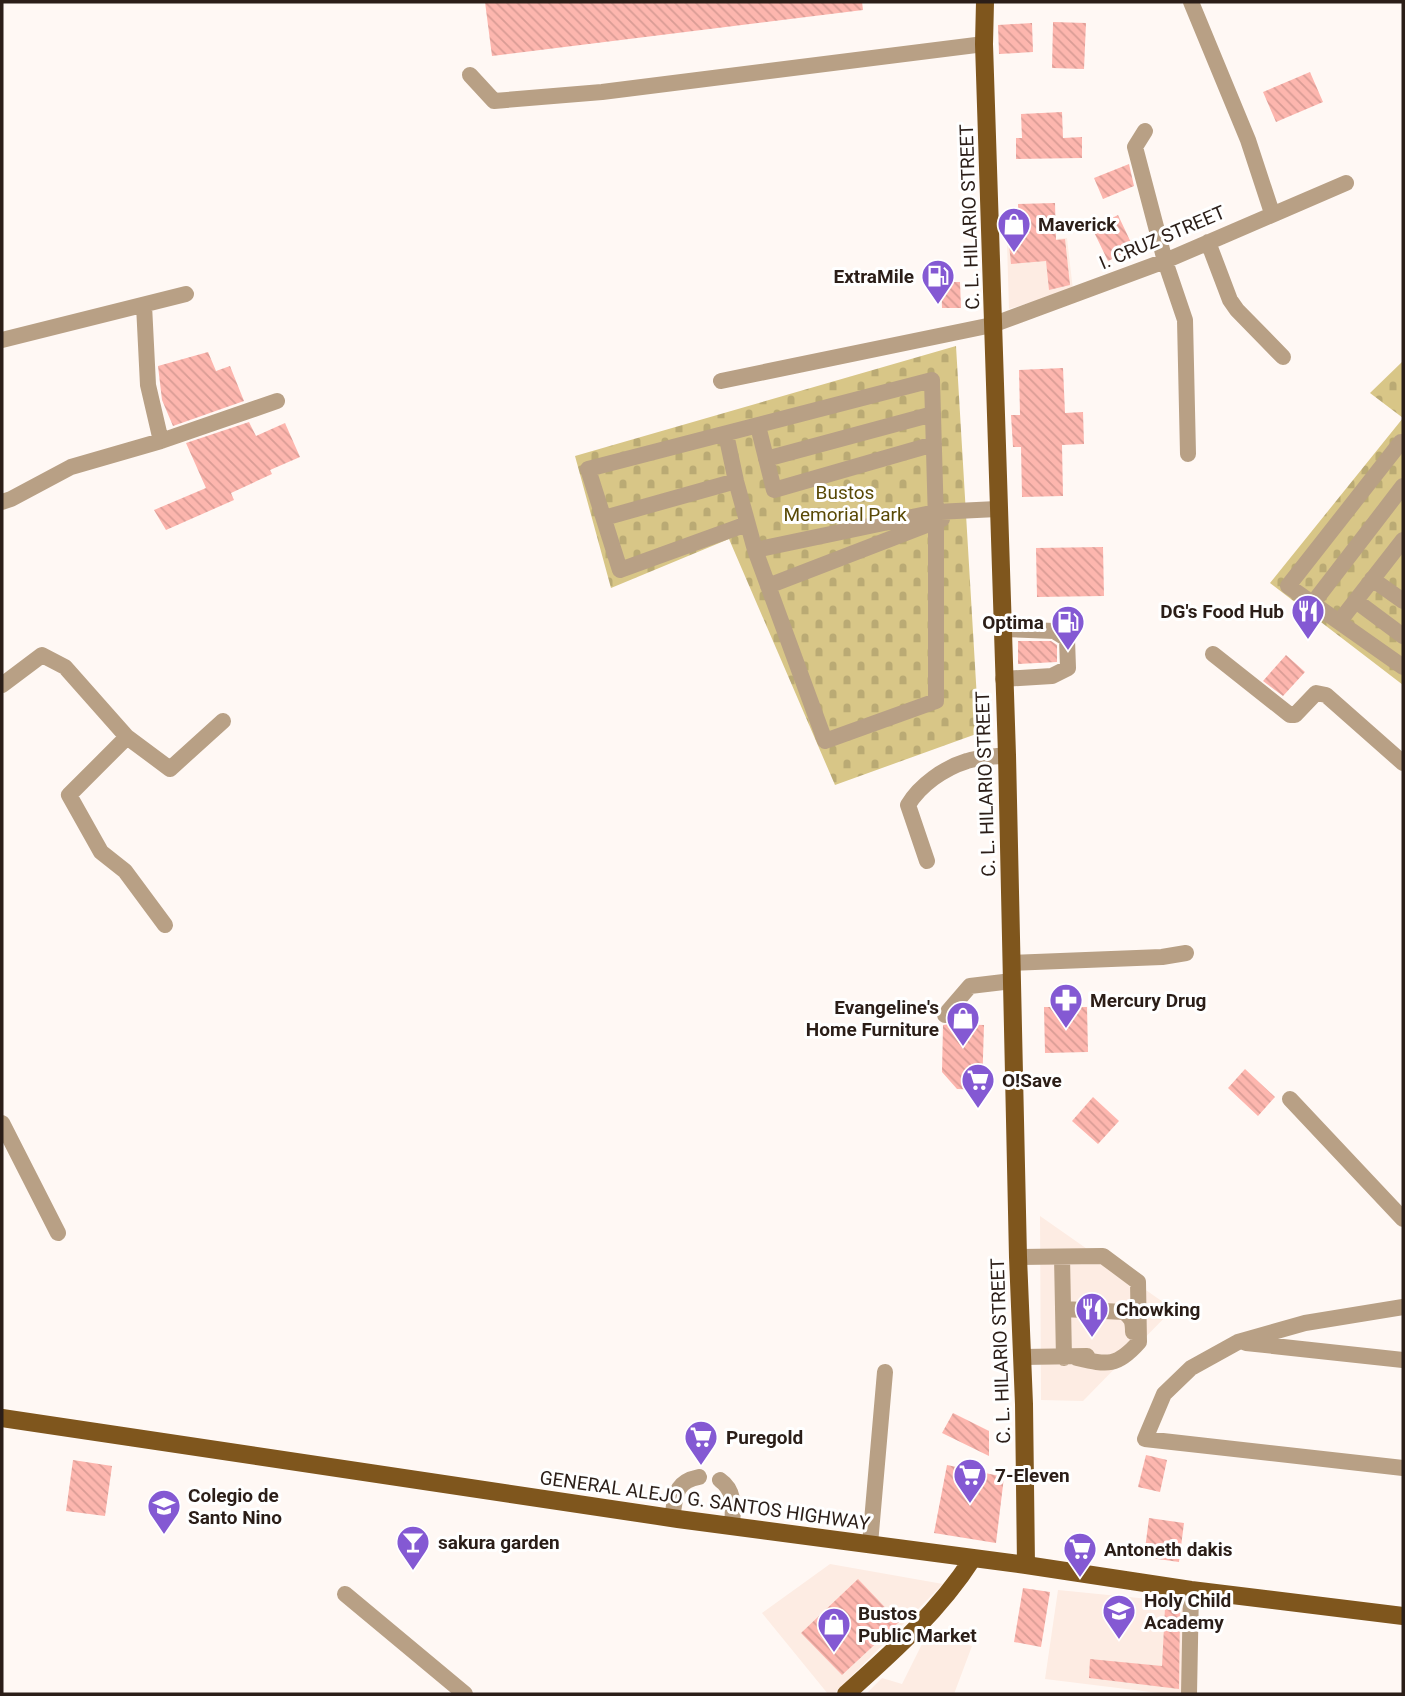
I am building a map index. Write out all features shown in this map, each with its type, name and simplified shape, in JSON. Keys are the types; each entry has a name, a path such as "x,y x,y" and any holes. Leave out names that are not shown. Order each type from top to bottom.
{"main road":[{"name":"C. L. HILARIO STREET","path":"985,2 997,509 1007,755 1026,1565"},
{"name":"GENERAL ALEJO G. SANTOS HIGHWAY","path":"2,1418 672,1518 1191,1590 1403,1616"},
{"path":"846,1694 898,1648 942,1603 973,1558"}],"street":[{"path":"1191,2 1248,140 1272,213"},
{"path":"470,75 494,101 602,92 984,44"},
{"path":"1145,131 1135,147 1165,261 1185,320 1188,454"},
{"name":"I. CRUZ STREET","path":"721,381 992,325 1165,261 1346,183"},
{"path":"1208,242 1230,300 1283,358"},
{"path":"2,340 186,294"},
{"path":"144,305 148,385 161,440"},
{"path":"726,434 755,550 825,741 936,701 936,517 932,380 588,469 620,570 747,524"},
{"path":"2,502 71,467 277,401"},
{"path":"766,459 933,414"},
{"path":"758,426 774,490 933,444"},
{"path":"1402,663 1288,586 1403,442"},
{"path":"604,518 736,481"},
{"path":"1314,604 1403,486"},
{"path":"755,550 954,513 997,509"},
{"path":"768,586 936,517"},
{"path":"1339,622 1372,579 1397,560 1403,540"},
{"path":"1372,579 1403,601"},
{"path":"1356,601 1403,636"},
{"path":"1002,629 1054,631 1067,639 1068,668 1052,676 1003,679"},
{"path":"1213,654 1290,715 1295,715 1316,693 1326,695 1403,763"},
{"path":"2,685 42,655 65,667 127,737 170,769 223,721"},
{"path":"127,737 69,795 101,852 125,871 165,925"},
{"path":"927,861 908,804 916,791 967,761 1007,755"},
{"path":"946,1015 970,986 1012,972 1186,953"},
{"path":"1290,1099 1403,1219"},
{"path":"2,1123 58,1233"},
{"path":"1018,1257 1102,1256 1138,1282 1139,1342 1128,1355 1116,1362 1100,1363 1070,1358"},
{"path":"1062,1257 1063,1309 1070,1358"},
{"path":"1403,1307 1305,1323 1238,1342 1191,1368 1164,1394 1145,1439 1403,1468"},
{"path":"1022,1357 1070,1358 1115,1354 1130,1340 1133,1323 1130,1316 1117,1310 1063,1309"},
{"path":"1238,1342 1403,1360"},
{"path":"870,1544 885,1372"},
{"path":"672,1518 676,1492 680,1485 699,1477"},
{"path":"720,1480 726,1484 734,1502 732,1526"},
{"path":"1189,1694 1191,1590"},
{"path":"345,1594 465,1694"}],"shaded area":[{"path":"1067,238 1073,290 1009,309 1007,243"},
{"path":"1040,1216 1173,1309 1083,1401 1041,1400"},
{"name":"Bustos Public Market","path":"830,1564 943,1584 834,1694 828,1694 762,1613"},
{"name":"Holy Child Academy","path":"1058,1590 1189,1603 1185,1694 1045,1679"},
{"name":"Bustos Public Market","path":"928,1632 972,1646 954,1694 866,1694 882,1678 902,1684"}],"green space":[{"name":"Bustos Memorial Park","path":"956,346 979,733 835,785 729,539 611,588 575,456"},
{"path":"1403,361 1403,418 1370,393"},
{"path":"1403,418 1403,685 1270,583"}],"building":[{"path":"485,2 862,2 863,10 492,56"},
{"path":"1053,22 1086,23 1084,69 1052,68"},
{"path":"1032,23 1033,52 999,54 998,25"},
{"path":"1310,72 1323,102 1276,122 1263,92"},
{"path":"1062,112 1063,138 1082,137 1082,158 1016,159 1016,138 1022,138 1021,114"},
{"path":"1129,164 1134,186 1103,199 1094,178"},
{"path":"1055,203 1056,240 1065,239 1070,285 1049,290 1046,261 1011,264 1009,244 1019,243 1018,204"},
{"path":"1118,215 1134,249 1108,261 1092,228"},
{"path":"941,282 960,282 961,308 942,308"},
{"path":"208,352 216,371 230,366 244,401 173,426 162,400 158,366"},
{"path":"1063,368 1065,413 1083,412 1084,444 1062,445 1063,496 1022,497 1021,447 1013,447 1011,415 1020,415 1019,370"},
{"path":"249,422 256,436 285,423 300,457 270,470 272,474 231,493 234,500 166,530 154,510 206,488 186,443"},
{"path":"1103,547 1104,596 1037,597 1036,548"},
{"path":"1018,641 1051,641 1057,645 1057,662 1018,664"},
{"path":"1286,655 1305,672 1283,696 1263,681"},
{"name":"Mercury Drug","path":"1044,1007 1087,1007 1088,1052 1045,1053"},
{"name":"Evangeline's Home Furniture","path":"943,1025 984,1025 982,1090 957,1089 942,1072"},
{"path":"1245,1069 1275,1097 1258,1116 1228,1088"},
{"path":"1093,1097 1119,1121 1098,1144 1072,1121"},
{"path":"953,1413 989,1431 989,1456 942,1433"},
{"path":"1146,1455 1167,1460 1160,1492 1138,1487"},
{"path":"73,1460 112,1466 105,1516 66,1511"},
{"name":"7-Eleven","path":"947,1465 1004,1477 996,1543 934,1533"},
{"path":"1149,1518 1184,1523 1179,1562 1144,1557"},
{"path":"858,1579 899,1622 842,1675 801,1633"},
{"path":"1023,1588 1050,1592 1041,1647 1014,1642"},
{"path":"1165,1608 1180,1609 1179,1689 1089,1678 1090,1659 1162,1666"}],"place":[{"name":"Maverick","path":"1014,254"},
{"name":"ExtraMile","path":"938,306"},
{"name":"DG's Food Hub","path":"1308,641"},
{"name":"Optima","path":"1068,652"},
{"name":"Mercury Drug","path":"1066,1030"},
{"name":"Evangeline's Home Furniture","path":"963,1048"},
{"name":"O!Save","path":"978,1110"},
{"name":"Chowking","path":"1092,1339"},
{"name":"Puregold","path":"701,1467"},
{"name":"7-Eleven","path":"970,1505"},
{"name":"Colegio de Santo Nino","path":"164,1536"},
{"name":"sakura garden","path":"413,1572"},
{"name":"Antoneth dakis","path":"1080,1579"},
{"name":"Holy Child Academy","path":"1119,1641"},
{"name":"Bustos Public Market","path":"834,1654"}]}
